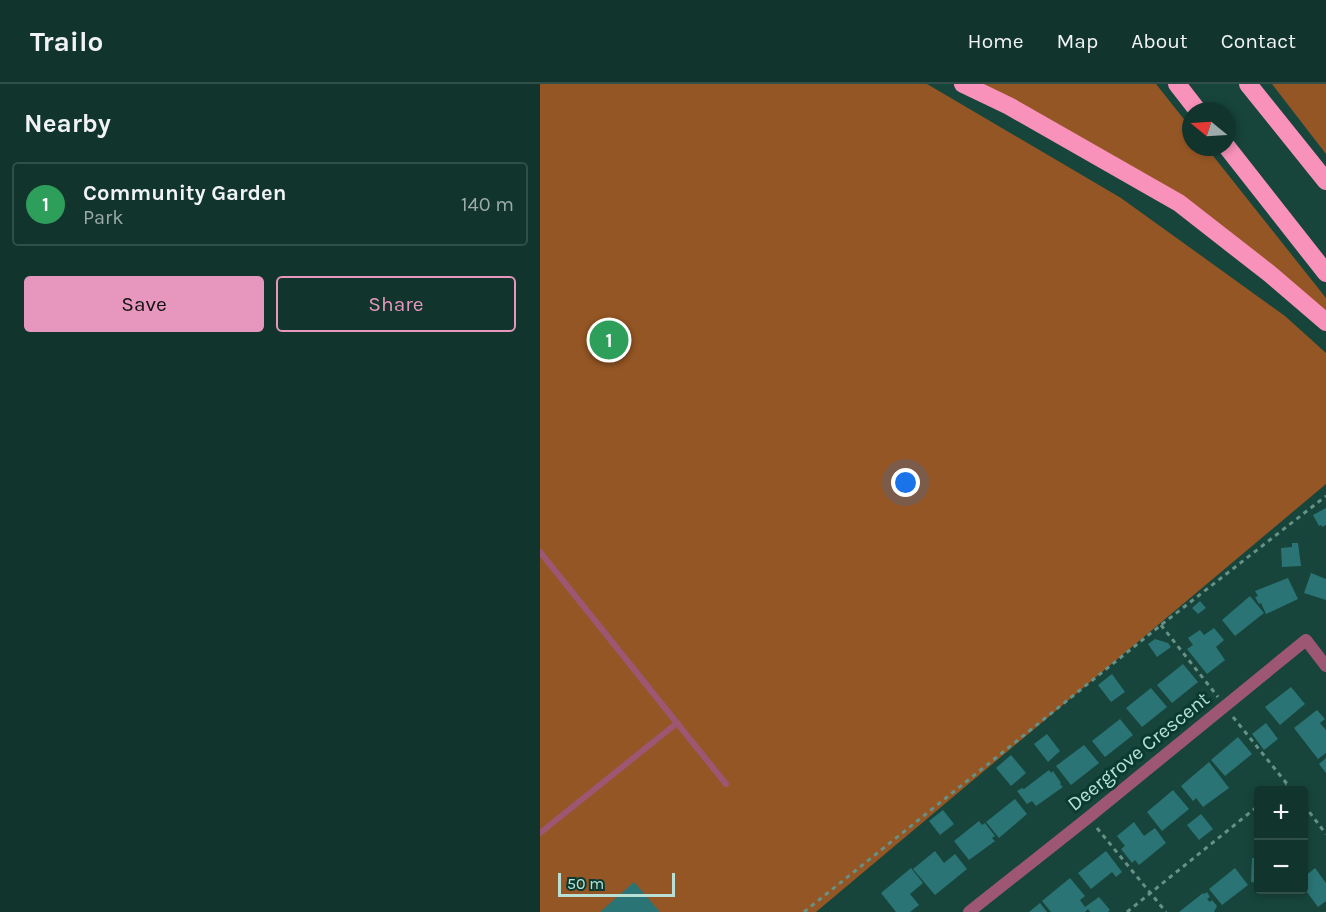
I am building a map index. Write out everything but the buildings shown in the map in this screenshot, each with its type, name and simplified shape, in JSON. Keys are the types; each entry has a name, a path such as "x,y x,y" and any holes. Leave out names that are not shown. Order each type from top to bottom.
{"highway":[{"path":"963,84 1009,106 1179,203 1270,274 1326,322"},
{"path":"1177,84 1191,102"},
{"path":"1248,84 1326,181"},
{"path":"1234,156 1326,273"}],"street":[{"name":"Deergrove Crescent","path":"969,912 1306,640 1326,666"}],"lane":[{"path":"540,552 726,784"},
{"path":"540,833 677,723"}],"path":[{"path":"804,912 1161,625 1326,496"},
{"path":"1127,912 1254,809"},
{"path":"1308,810 1326,834"},
{"path":"1089,817 1166,912"}],"shaded area":[{"path":"540,84 927,84 1121,198 1285,316 1326,353 1326,484 816,912 540,912"},
{"path":"978,84 1156,84 1182,117 1182,156 1213,156 1326,298 1326,313 1172,190"},
{"path":"1272,84 1326,84 1326,154"}],"place":[{"name":"Community Garden","path":"609,340"}]}
